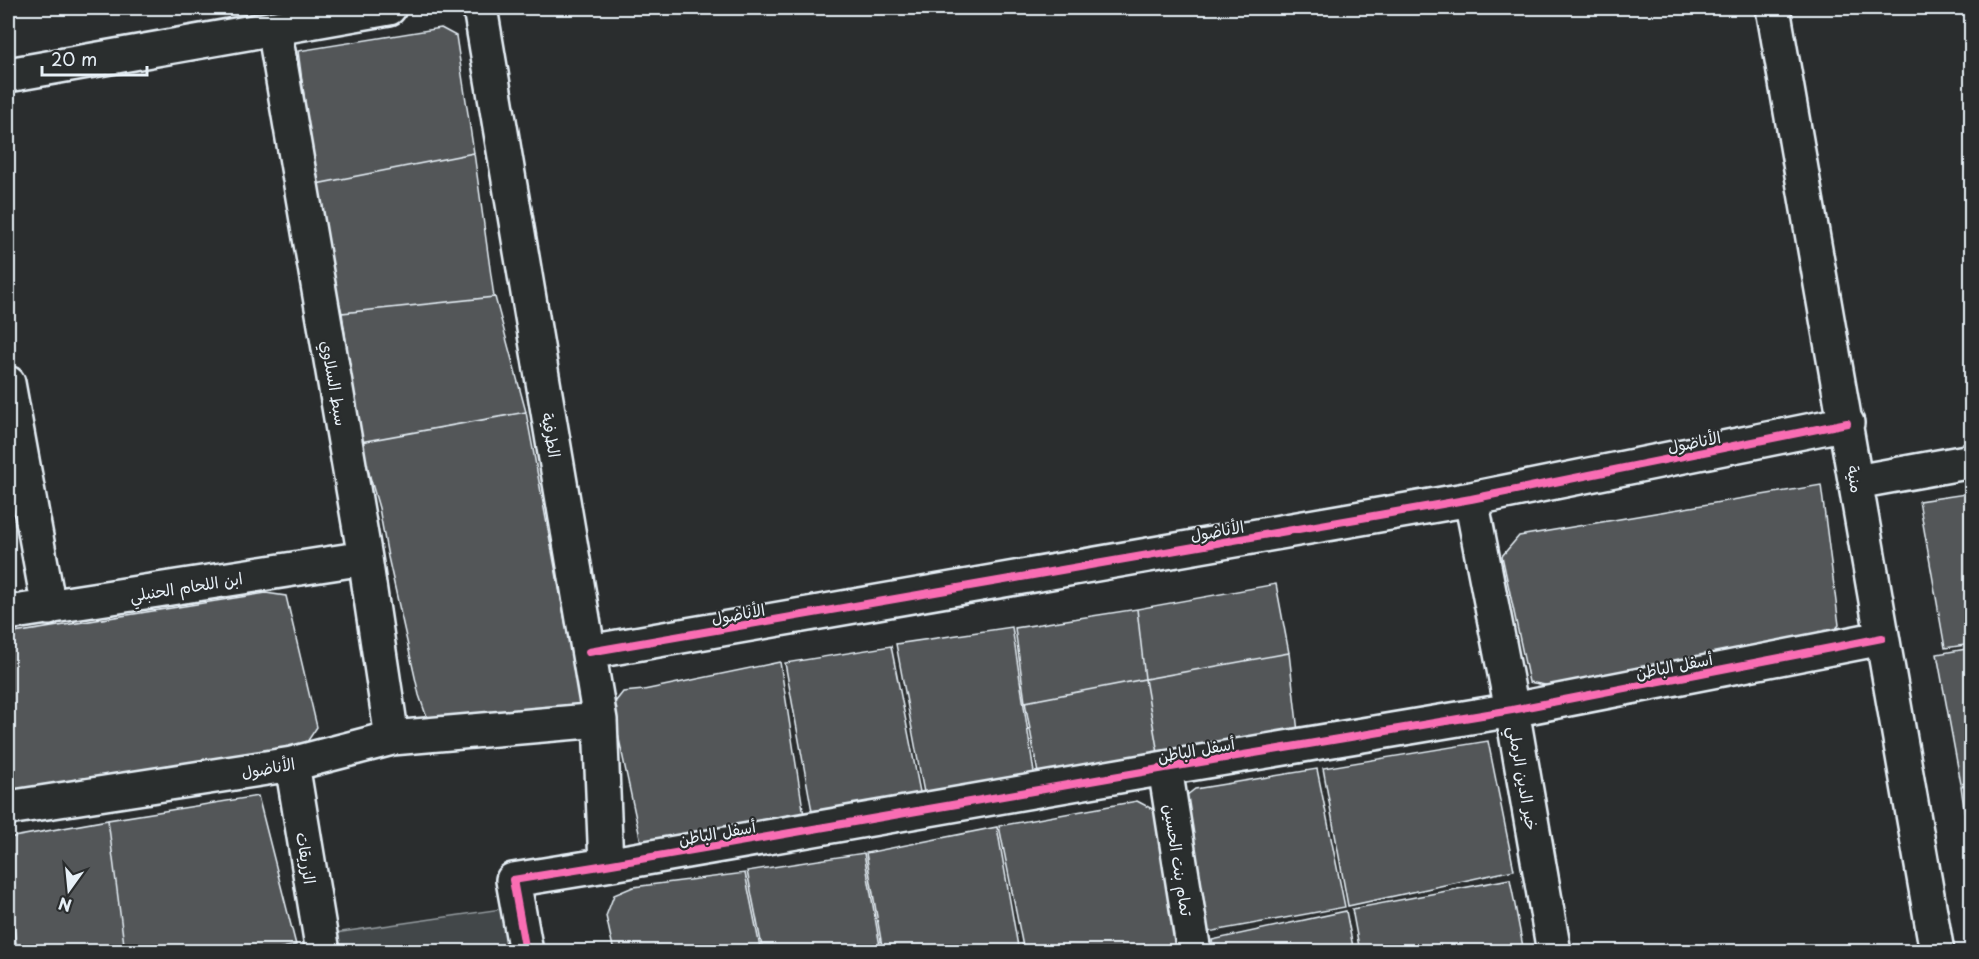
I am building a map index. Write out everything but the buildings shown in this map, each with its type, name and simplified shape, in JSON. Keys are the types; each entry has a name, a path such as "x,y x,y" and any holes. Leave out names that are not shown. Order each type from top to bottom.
{"street":[{"path":"8,75 389,8"},
{"name":"الطرفية","path":"480,8 600,720 606,865"},
{"name":"منية","path":"1773,8 1937,951"},
{"name":"سبط السلاوي","path":"274,28 365,558 392,738"},
{"path":"8,383 48,608"},
{"name":"الأناضول","path":"589,652 1471,499 1847,423"},
{"path":"1856,482 1971,461"},
{"name":"خير الدين الرملي","path":"1471,499 1512,710 1554,951"},
{"name":"ابن اللحام الحنبلي","path":"8,612 48,608 365,558"},
{"name":"أسفل الباطن","path":"526,951 513,880 1512,710 1882,638"},
{"name":"الأناضول","path":"8,808 292,764 392,738 600,720"},
{"name":"الزريقات","path":"292,764 323,951"},
{"name":"تمام بنت الحسين","path":"1166,768 1194,951"}],"shaded area":[{"path":"501,909 508,951 338,951 335,933"}],"cycle path":[{"path":"589,652 1471,499 1847,423"},
{"path":"526,952 513,880 1512,710 1882,638"}]}
